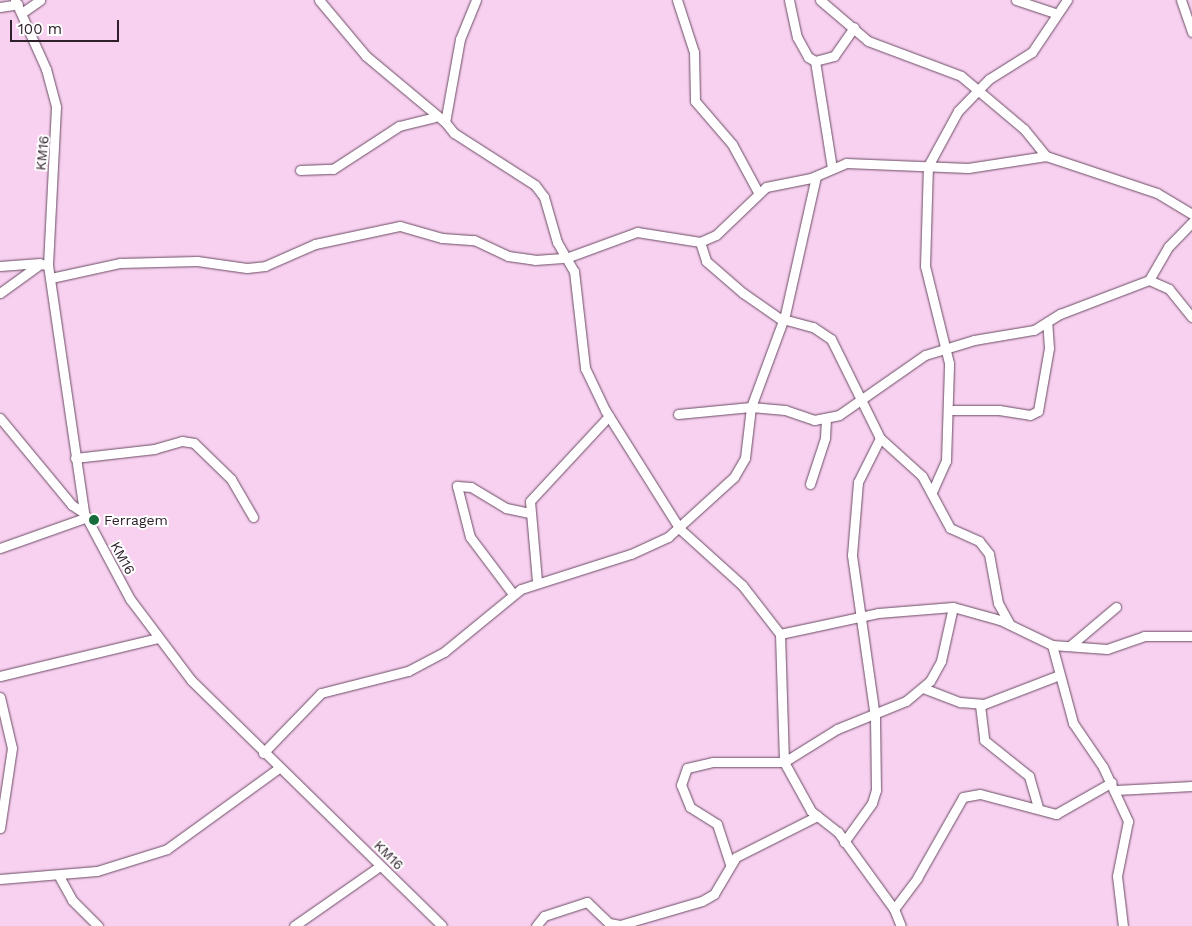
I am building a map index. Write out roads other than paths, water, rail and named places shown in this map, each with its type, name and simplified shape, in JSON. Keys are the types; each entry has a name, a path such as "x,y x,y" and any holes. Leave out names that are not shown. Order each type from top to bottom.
{"street":[{"path":"23,12 40,0"},
{"path":"319,0 345,36 434,117 445,122 454,133 535,185 577,282 585,368 609,416 680,528 742,585 780,634 784,762 802,798 818,816 827,819 894,909 902,926"},
{"path":"677,0 694,52 695,101 729,139 757,188"},
{"path":"789,0 797,36 808,57 815,61 834,56 854,27"},
{"path":"820,0 878,45 952,70 1024,129 1046,156"},
{"path":"1016,0 1055,13"},
{"path":"932,492 946,461 950,410 948,347 925,266 928,166 958,111 989,79 1032,52 1055,13 1066,0"},
{"path":"1181,0 1192,32"},
{"path":"445,122 460,39 473,1"},
{"path":"0,7 16,2"},
{"name":"KM16","path":"16,2 23,12 46,69 59,125 44,264 51,278 75,458 86,515 115,574 158,638 191,680 263,753 442,926"},
{"path":"815,61 832,168"},
{"path":"300,170 333,170 399,126 434,117"},
{"path":"51,278 129,262 265,266 315,244 400,226 442,238 474,240 521,259 566,258 638,232 700,242 716,235 757,188 816,176 832,168 860,162 968,168 1046,156 1157,193 1192,214"},
{"path":"263,753 321,693 429,661 482,624 513,594 537,581 631,554 680,528 741,469 748,448 751,407 783,319 816,176"},
{"path":"678,414 751,407 826,420 860,403 917,360 948,347 1034,330 1047,322 1149,280 1157,270 1169,246 1192,222"},
{"path":"700,242 706,261 717,273 783,319 813,327 831,339 860,403 880,438 922,476 950,528 979,541 989,554 998,603 1011,624"},
{"path":"0,266 44,264"},
{"path":"0,293 44,264"},
{"path":"1157,270 1164,285 1192,317"},
{"path":"1149,280 1164,285"},
{"path":"950,410 998,410 1030,415 1038,411 1049,348 1047,322"},
{"path":"537,581 529,513 534,494 609,416"},
{"path":"0,418 72,506 86,515"},
{"path":"810,484 826,438 826,420"},
{"path":"844,842 875,797 875,717 859,618 852,555 855,497 862,470 880,438"},
{"path":"75,458 154,449 182,441 194,443 231,479 253,518"},
{"path":"513,594 470,537 457,486 471,487 506,508 529,513"},
{"path":"0,548 86,515"},
{"path":"780,634 917,607 953,608 1011,624 1052,645 1107,648 1144,636 1192,636"},
{"path":"1071,645 1116,607"},
{"path":"730,864 718,824 690,807 682,776 697,764 784,762 837,729 875,717 923,688 941,661 953,608"},
{"path":"0,676 158,638"},
{"path":"1052,645 1057,655 1057,676 1073,723 1114,786 1129,828 1118,869 1123,926"},
{"path":"923,688 980,705 1057,676"},
{"path":"0,697 12,748 0,823"},
{"path":"980,705 984,740 1029,776 1038,808"},
{"path":"0,880 60,878 167,849 279,768"},
{"path":"894,909 917,878 963,796 980,794 1056,814 1068,810 1114,786 1192,786"},
{"path":"536,926 544,916 588,902 613,924 645,920 710,898 730,864 747,850 818,816"},
{"path":"294,926 380,866"},
{"path":"60,878 72,900 98,926"}],"place":[{"name":"Ferragem","path":"94,520"}]}
